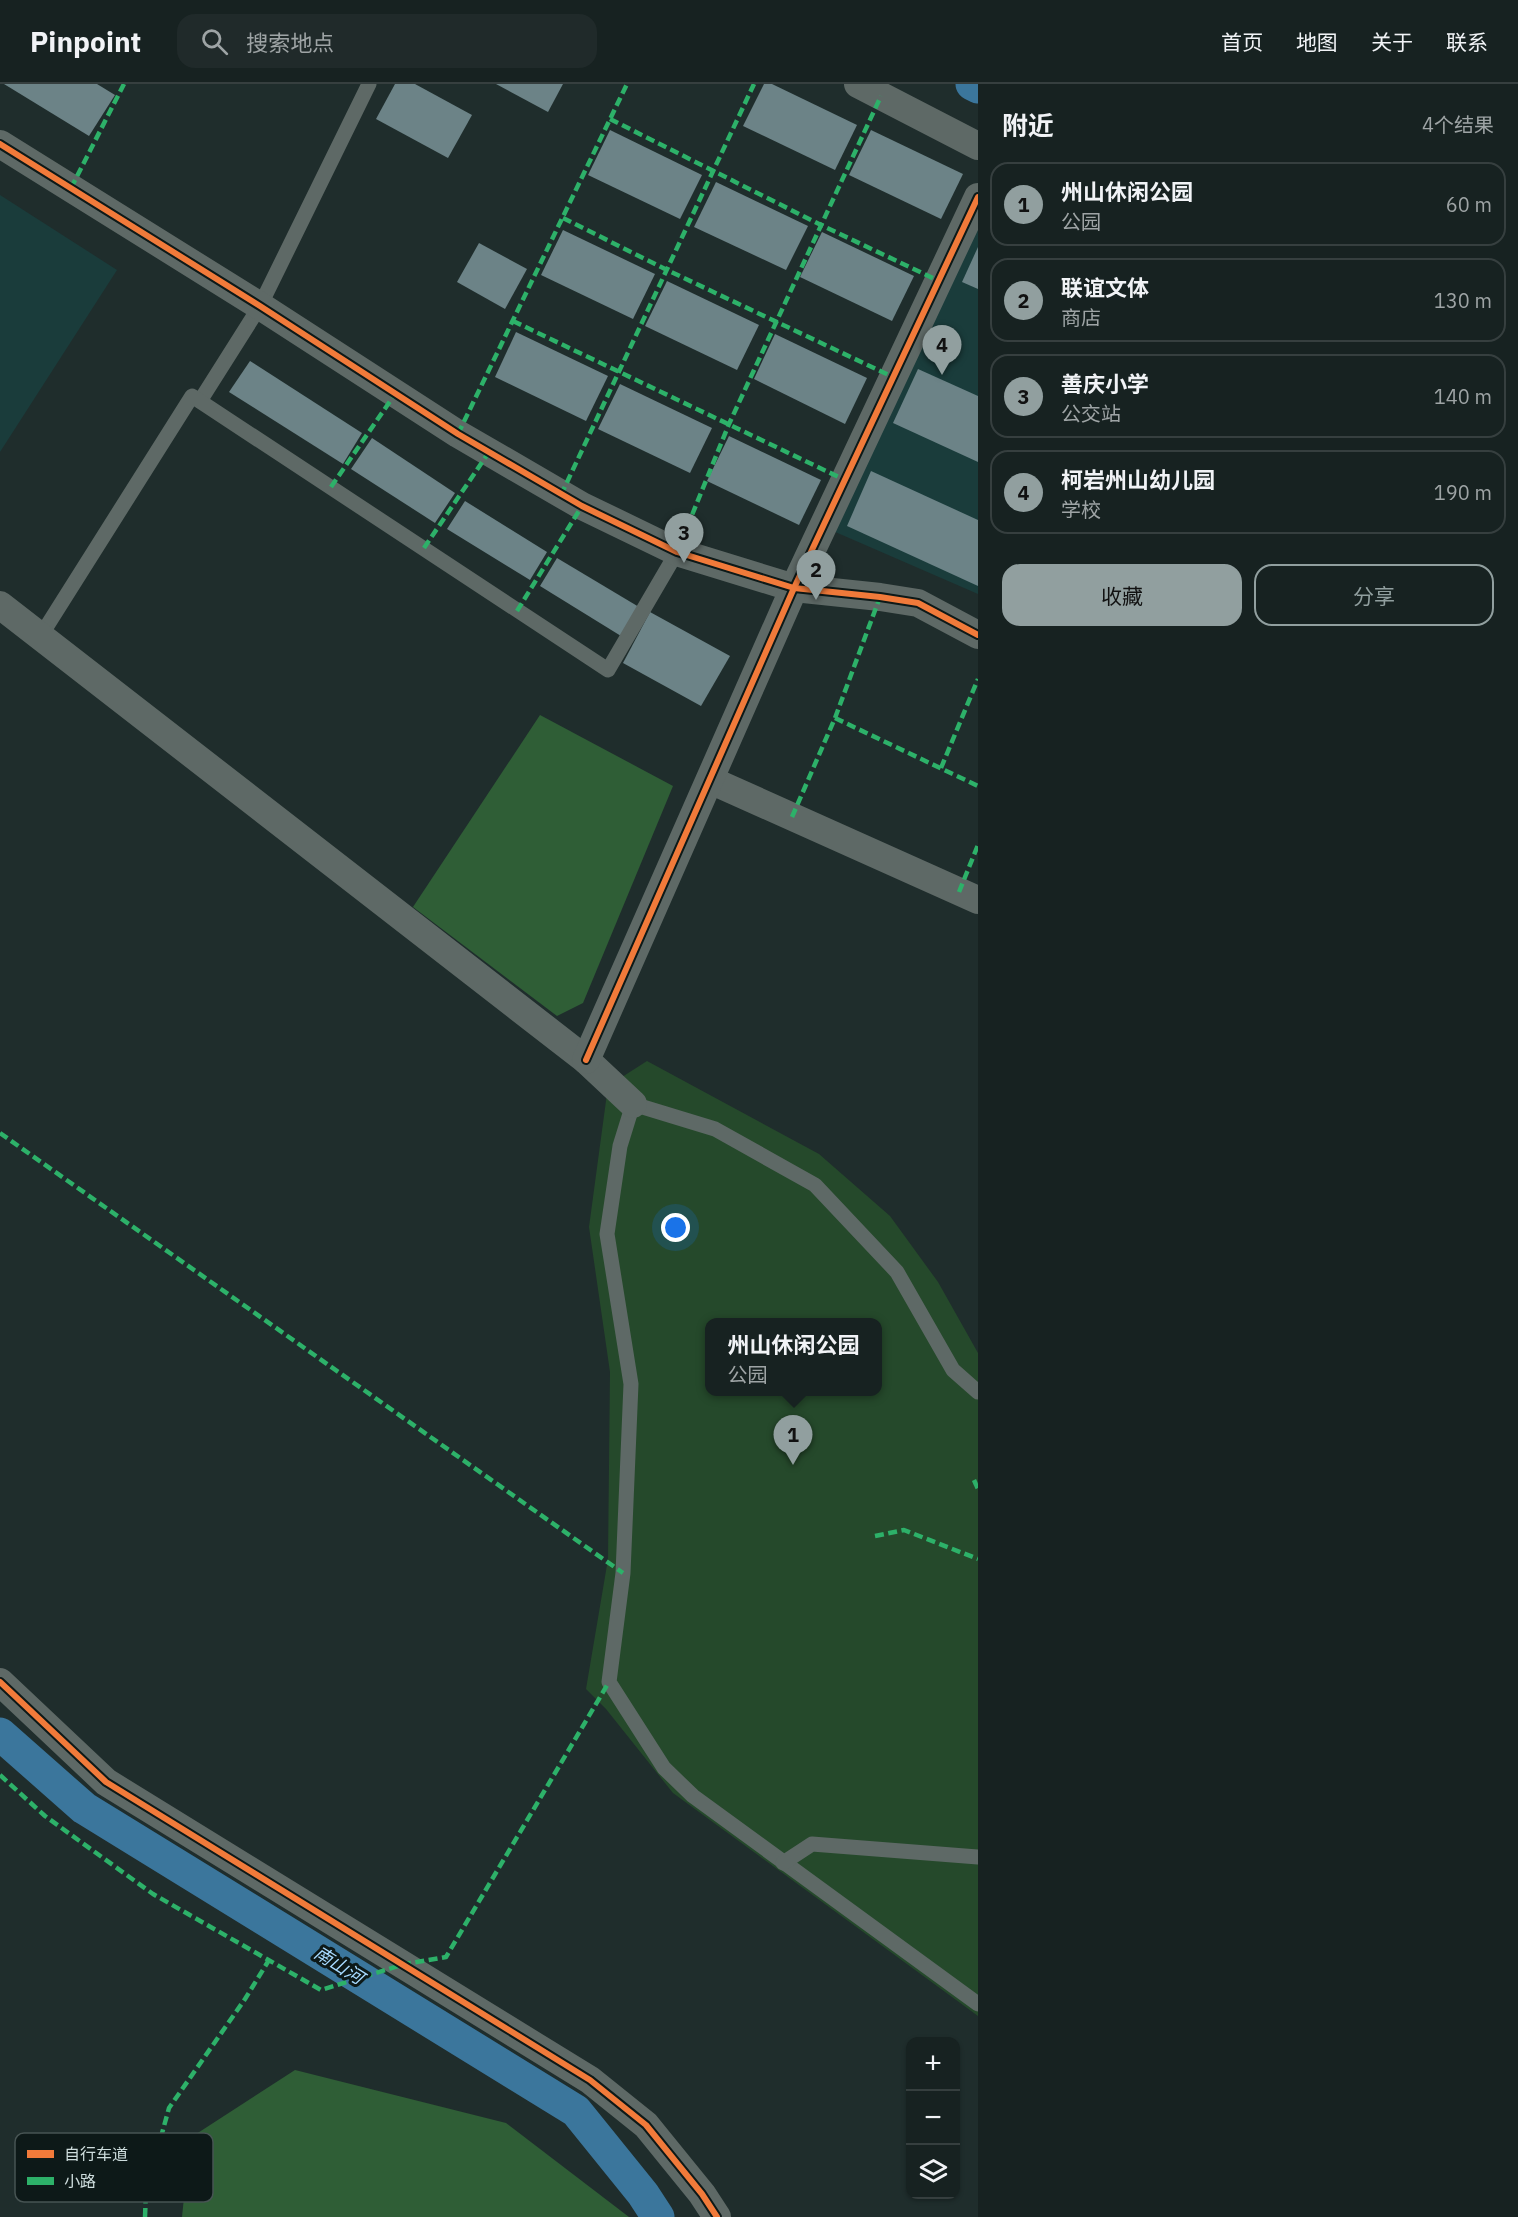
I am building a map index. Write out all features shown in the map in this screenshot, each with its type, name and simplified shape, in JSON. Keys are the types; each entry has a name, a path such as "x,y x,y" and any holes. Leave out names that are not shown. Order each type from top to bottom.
{"street":[{"path":"858,84 978,146"},
{"path":"0,144 260,306 458,434 582,506 677,552 794,588 918,603 978,635"},
{"path":"586,1059 794,588 978,197"},
{"path":"0,605 586,1059 633,1104"},
{"path":"710,780 978,900"},
{"path":"0,1682 106,1782 590,2080 646,2125 702,2194 717,2217"}],"lane":[{"path":"200,401 260,306 369,84"},
{"path":"40,637 192,396 608,670 677,552"},
{"path":"978,1392 953,1370 897,1272 815,1185 715,1129 633,1104 620,1146 607,1234 631,1384 623,1573 609,1682 664,1768 693,1796 978,2004"},
{"path":"783,1863 812,1844 978,1857"}],"shaded area":[{"path":"0,195 117,270 0,452"},
{"path":"978,218 978,594 833,531"}],"green space":[{"path":"540,715 673,786 583,1003 557,1016 413,907"},
{"path":"647,1061 819,1154 890,1216 938,1282 978,1353 978,2016 673,1793 606,1709 586,1689 608,1559 610,1372 589,1227 608,1086"},
{"path":"295,2070 506,2123 629,2217 182,2217 184,2202 213,2202 213,2133 198,2133"}],"building":[{"path":"4,84 97,84 115,95 89,136"},
{"path":"395,84 415,84 472,115 448,158 376,119"},
{"path":"496,84 563,84 548,112"},
{"path":"764,84 772,84 857,125 835,170 743,126"},
{"path":"610,130 702,175 680,219 588,175"},
{"path":"871,130 963,174 941,219 849,175"},
{"path":"716,182 808,226 786,270 694,227"},
{"path":"563,230 655,274 633,319 541,275"},
{"path":"822,232 914,276 892,321 800,277"},
{"path":"479,243 527,269 505,309 457,282"},
{"path":"978,247 978,289 962,282"},
{"path":"667,281 759,325 737,370 645,326"},
{"path":"516,332 608,376 586,421 495,377"},
{"path":"775,334 867,378 845,424 754,379"},
{"path":"250,361 362,433 343,464 229,392"},
{"path":"918,369 978,396 978,462 893,423"},
{"path":"620,384 712,428 690,473 598,429"},
{"path":"729,436 821,480 799,525 707,481"},
{"path":"372,438 455,493 435,523 351,469"},
{"path":"871,471 978,520 978,586 847,526"},
{"path":"465,501 547,552 530,580 447,529"},
{"path":"557,558 639,607 621,636 540,586"},
{"path":"650,612 730,656 701,706 623,663"}],"waterway":[{"path":"972,84 978,87"},
{"name":"南山河","path":"0,1734 84,1808 576,2111 643,2194 658,2217"}],"marked path":[{"path":"71,188 124,84"},
{"path":"458,434 627,84"},
{"path":"561,495 754,84"},
{"path":"677,552 729,424 881,96"},
{"path":"610,119 821,225 939,281"},
{"path":"563,218 893,377"},
{"path":"513,321 845,480"},
{"path":"331,487 395,394"},
{"path":"424,548 489,452"},
{"path":"517,611 582,506"},
{"path":"792,817 835,718 880,597"},
{"path":"941,768 978,679"},
{"path":"835,718 978,786"},
{"path":"959,892 978,845"},
{"path":"0,1133 623,1573"},
{"path":"974,1480 978,1489"},
{"path":"875,1536 904,1530 978,1559"},
{"path":"0,1775 45,1816 153,1894 321,1990 405,1964 446,1957 609,1682"},
{"path":"162,2133 169,2108 245,1999 269,1960"},
{"path":"145,2217 146,2202"}],"cycle path":[{"path":"0,144 260,306 458,434 582,506 677,552 794,588 918,603 978,635"},
{"path":"586,1060 794,588 978,197"},
{"path":"0,1682 106,1782 590,2080 646,2125 702,2194 717,2217"}],"place":[{"name":"柯岩州山幼儿园","path":"942,375"},
{"name":"善庆小学","path":"684,563"},
{"name":"联谊文体","path":"816,600"},
{"name":"州山休闲公园","path":"793,1465"}]}
